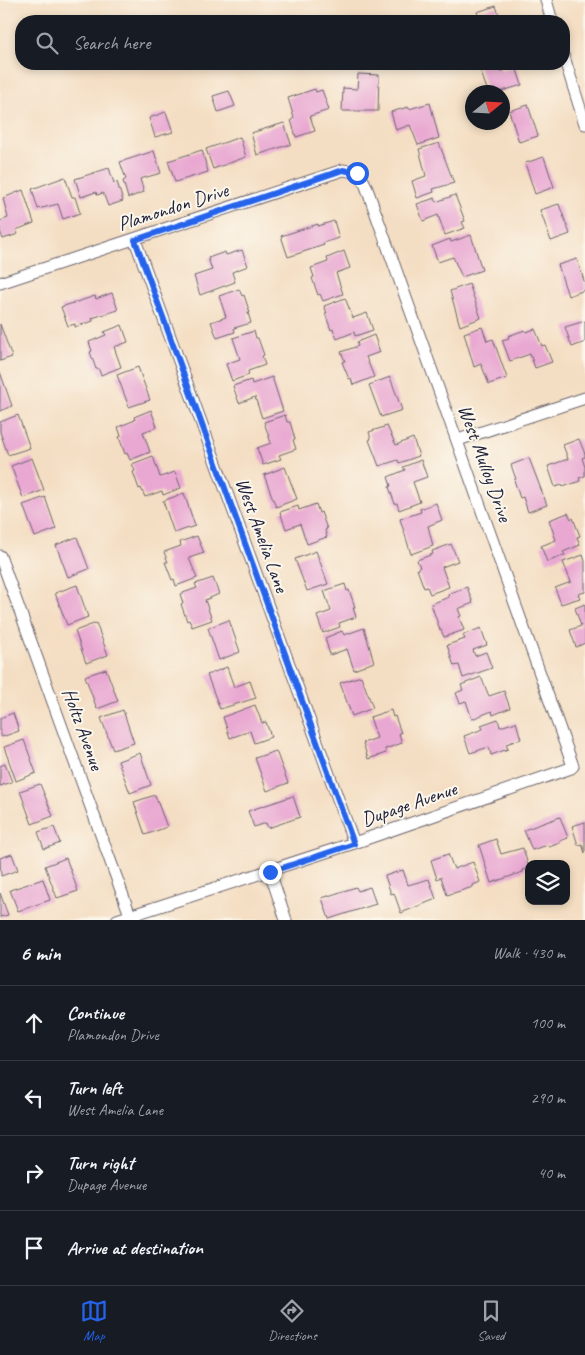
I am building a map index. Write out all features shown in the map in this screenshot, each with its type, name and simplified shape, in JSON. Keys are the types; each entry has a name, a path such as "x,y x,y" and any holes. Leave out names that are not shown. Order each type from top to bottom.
{"street":[{"path":"546,0 550,15"},
{"path":"568,70 585,124"},
{"name":"Plamondon Drive","path":"0,283 343,170 357,173"},
{"name":"West Mulloy Drive","path":"357,173 363,178 458,440 573,766 571,768"},
{"name":"West Amelia Lane","path":"135,240 354,844"},
{"path":"458,440 585,398"},
{"name":"Holtz Avenue","path":"0,556 130,915"},
{"name":"Dupage Avenue","path":"117,920 354,844 571,768"},
{"path":"270,872 286,920"}],"building":[{"path":"496,6 499,15 478,15 477,12"},
{"path":"480,70 517,70 522,85 510,89 510,85 486,85"},
{"path":"358,74 379,75 378,111 342,111 343,88 357,89"},
{"path":"315,89 316,92 322,90 329,110 310,116 315,131 296,137 291,120 294,118 288,98"},
{"path":"229,91 235,106 218,112 213,96"},
{"path":"430,103 439,138 418,145 410,125 396,130 391,112"},
{"path":"528,105 538,136 519,142 510,111"},
{"path":"166,112 173,132 155,137 149,118"},
{"path":"284,123 291,144 257,155 251,133"},
{"path":"240,137 246,157 213,169 206,149"},
{"path":"439,143 454,183 433,189 434,192 417,198 412,181 426,176 419,149"},
{"path":"202,150 208,172 175,182 168,161"},
{"path":"154,151 161,173 140,179 144,192 128,198 123,181 126,179 120,162"},
{"path":"544,157 554,187 535,194 525,163"},
{"path":"109,168 114,183 117,182 123,201 108,206 103,193 97,195 96,192 81,197 75,179"},
{"path":"65,177 72,197 75,197 80,213 63,219 58,204 38,209 32,189"},
{"path":"23,190 34,223 16,230 18,234 3,239 0,231 0,221 8,218 3,198"},
{"path":"455,195 465,221 462,222 465,228 445,235 438,215 423,221 417,204 435,198 436,202"},
{"path":"559,204 570,234 551,241 540,210"},
{"path":"334,221 339,238 288,257 281,236"},
{"path":"471,235 482,270 462,277 453,257 438,262 432,246 450,239 451,242"},
{"path":"242,250 248,266 232,272 235,282 200,295 194,276 212,270 208,258 225,252 226,255"},
{"path":"344,251 350,268 336,273 343,294 323,301 320,294 318,295 312,278 314,277 311,268 328,262 327,258"},
{"path":"577,259 585,290 568,296 558,265"},
{"path":"469,284 481,318 460,326 450,291"},
{"path":"239,289 242,296 244,295 251,323 234,328 235,332 217,338 211,322 226,317 219,296"},
{"path":"112,293 118,310 92,318 93,321 75,327 75,324 68,326 61,307 95,296 96,299"},
{"path":"345,298 353,318 367,313 373,330 355,336 354,332 337,339 333,329 331,330 324,306"},
{"path":"585,321 585,342 572,347 565,327"},
{"path":"0,324 12,357 0,361"},
{"path":"122,325 128,342 114,347 121,367 101,375 98,368 96,369 90,352 92,351 89,342 106,335 104,332"},
{"path":"482,327 487,341 493,339 507,378 489,384 481,364 474,367 464,333"},
{"path":"535,329 542,346 545,345 552,362 535,368 530,354 510,361 502,340 525,330 526,332"},
{"path":"254,331 264,355 262,356 265,365 248,371 249,375 232,381 226,364 240,359 233,338"},
{"path":"374,335 380,352 366,357 374,377 353,385 342,362 345,361 341,352 358,346 357,342"},
{"path":"138,367 150,400 129,407 117,375"},
{"path":"0,372 12,406 0,411"},
{"path":"272,377 283,411 262,418 255,397 239,403 233,386 251,380 252,384"},
{"path":"390,377 402,410 381,417 369,385"},
{"path":"151,410 157,427 143,432 150,452 130,460 127,453 125,454 119,437 121,436 118,427 135,420 134,417"},
{"path":"18,415 30,448 8,455 0,432 0,422"},
{"path":"285,415 287,422 290,422 296,449 279,455 281,459 263,465 257,448 271,443 264,422"},
{"path":"387,426 396,445 413,438 419,456 399,463 398,460 379,466 369,440 371,439 369,432"},
{"path":"579,439 585,454 585,457 582,458 585,476 579,478 580,481 563,487 562,485 555,487 548,466 568,459 563,445"},
{"path":"153,456 160,477 175,472 181,488 163,495 162,491 145,497 141,488 139,489 132,464"},
{"path":"32,458 44,490 23,498 11,466"},
{"path":"529,458 547,505 528,512 523,497 520,498 511,465"},
{"path":"421,460 427,477 413,482 420,502 399,510 389,487 391,486 388,477 405,470 403,467"},
{"path":"285,467 297,499 276,507 264,475"},
{"path":"184,493 195,526 174,533 163,501"},
{"path":"45,497 56,529 35,537 23,505"},
{"path":"436,503 442,520 428,526 433,546 411,554 400,519 421,512 420,509"},
{"path":"316,504 327,529 325,530 327,537 307,544 300,524 286,529 280,512 298,506 299,510"},
{"path":"568,513 571,519 573,518 580,536 577,537 580,545 563,552 565,555 547,562 541,546 556,540 549,520"},
{"path":"197,536 204,553 189,558 197,578 176,586 165,562 168,562 164,552 181,546 180,542"},
{"path":"77,537 89,569 68,577 56,545"},
{"path":"451,544 458,561 442,567 449,587 430,594 427,587 424,588 417,569 420,567 417,560 433,554 432,551"},
{"path":"316,551 328,584 307,591 295,559"},
{"path":"583,555 585,561 585,592 578,594 580,598 561,604 555,588 571,582 563,562"},
{"path":"213,578 219,594 205,600 212,620 192,627 189,620 187,621 181,604 183,603 180,594 197,588 195,584"},
{"path":"345,584 355,607 353,608 356,617 339,623 340,627 323,633 317,616 331,611 324,591"},
{"path":"77,585 88,617 67,625 55,593"},
{"path":"467,587 473,603 458,609 464,630 444,637 431,604 449,597 448,594"},
{"path":"585,604 585,643 576,647 570,630 581,626 575,608"},
{"path":"229,620 240,652 219,660 208,628"},
{"path":"96,623 108,655 86,663 75,631"},
{"path":"364,628 374,662 354,670 347,649 330,655 325,638 342,631 344,635"},
{"path":"481,628 487,645 473,650 475,656 486,652 492,668 463,678 459,665 454,666 447,645 465,639 463,635"},
{"path":"227,667 234,687 250,681 256,698 220,709 207,675"},
{"path":"106,669 118,701 97,709 85,676"},
{"path":"361,676 373,708 352,716 340,683"},
{"path":"481,677 489,696 504,691 510,708 493,715 492,711 472,719 466,701 460,703 456,693 463,690 461,685"},
{"path":"255,705 262,723 266,722 271,737 254,743 250,731 230,738 223,717"},
{"path":"123,710 134,743 113,750 101,718"},
{"path":"391,710 401,733 399,734 402,743 385,749 386,753 368,759 363,743 377,738 370,717"},
{"path":"13,713 19,731 2,737 0,734 0,718"},
{"path":"498,719 500,727 516,722 521,739 506,744 508,749 491,755 489,747 470,753 464,736 483,729 481,725"},
{"path":"24,740 36,773 16,781 4,747"},
{"path":"276,751 288,783 267,791 255,758"},
{"path":"140,753 151,785 130,793 118,761"},
{"path":"5,764 12,782 0,786 0,766"},
{"path":"40,784 53,816 32,824 20,791"},
{"path":"155,795 167,827 145,835 134,802"},
{"path":"293,796 300,817 268,828 266,823 254,827 248,811"},
{"path":"560,817 568,838 549,847 548,845 532,850 524,830"},
{"path":"585,822 585,853 582,844 578,845 572,826"},
{"path":"54,827 60,843 44,849 38,832"},
{"path":"496,839 501,854 523,848 527,860 525,860 525,869 523,872 491,883 479,845"},
{"path":"12,854 18,870 1,876 0,858"},
{"path":"448,854 454,869 473,862 480,882 473,885 473,887 447,895 441,877 437,879 431,860"},
{"path":"66,858 78,891 57,898 45,866"},
{"path":"403,870 408,885 429,879 436,899 401,913 394,893 391,894 385,876"},
{"path":"43,879 50,900 18,911 10,890"},
{"path":"356,887 358,891 370,887 376,904 329,919 322,898"},
{"path":"0,893 8,915 0,917"}],"route":[{"path":"270,872 354,844 135,240 343,170 357,173"}]}
